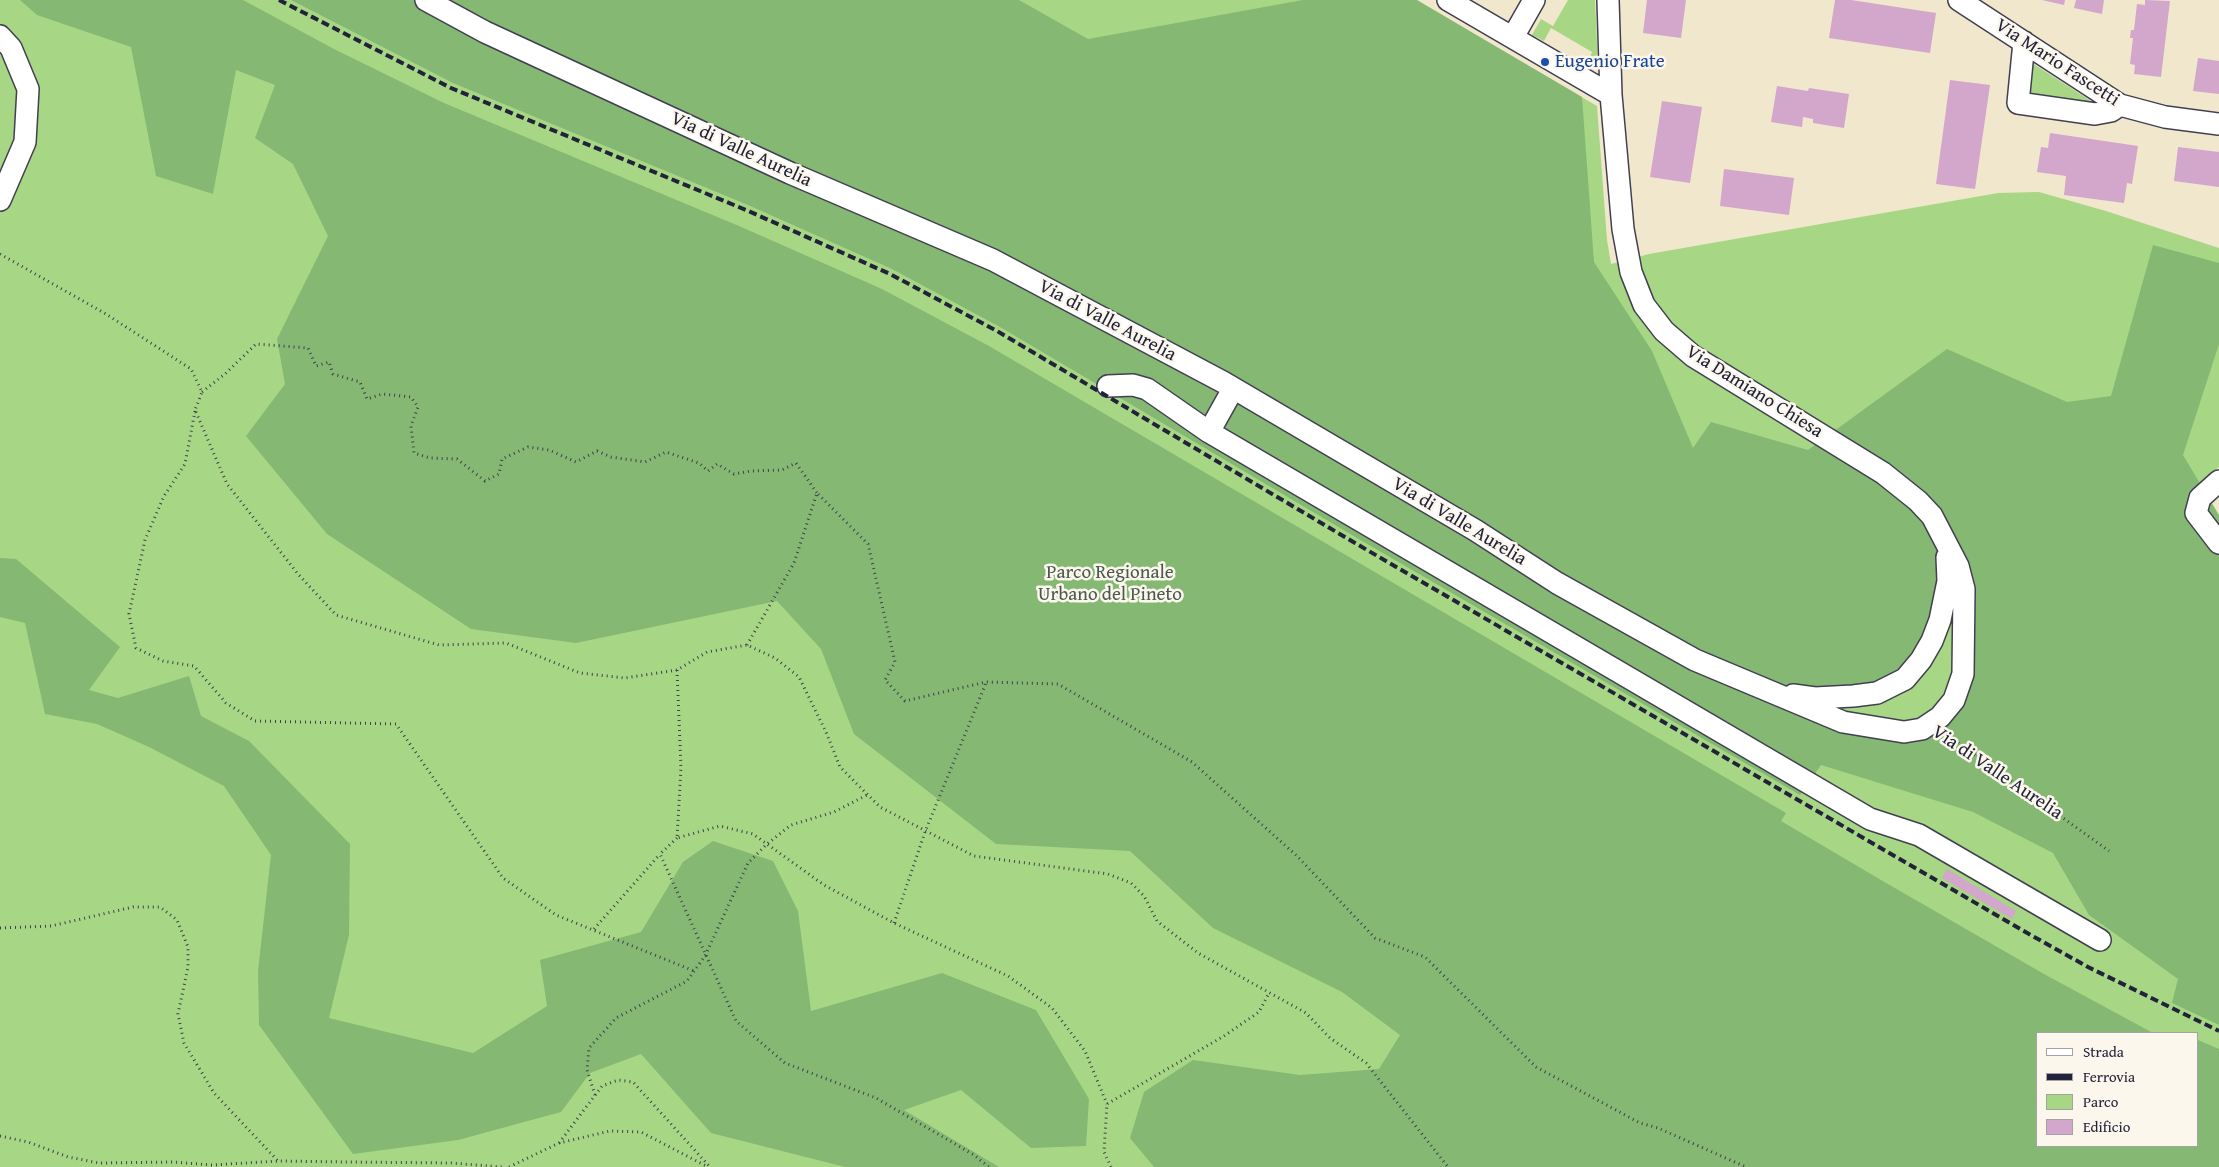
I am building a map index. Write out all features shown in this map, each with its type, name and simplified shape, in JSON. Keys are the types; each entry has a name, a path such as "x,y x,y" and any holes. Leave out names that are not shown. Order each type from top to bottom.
{"street":[{"name":"Via di Valle Aurelia","path":"426,0 486,32 772,165 993,260 1234,389 1475,530 1557,583 1647,635 1695,660 1843,722 1904,732 1922,729 1931,724"},
{"path":"1448,0 1611,95"},
{"path":"1513,37 1534,0"},
{"name":"Via Damiano Chiesa","path":"1608,0 1611,95 1623,229 1631,272 1644,305 1656,323 1682,347 1706,365 1832,441 1900,486 1923,506 1958,566 1964,589 1963,674 1954,700 1940,717 1931,724"},
{"name":"Via Mario Fascetti","path":"1960,0 2120,105 2165,117 2219,124"},
{"path":"0,36 11,48 28,89 25,142 0,200"},
{"path":"2024,42 2018,103 2095,114 2111,111 2120,105"},
{"path":"1108,386 1133,385 1147,389 1209,432 1870,819 1919,835 2100,940"},
{"path":"1209,432 1234,389"},
{"path":"2219,481 2200,498 2196,513 2219,543"},
{"name":"Via Damiano Chiesa","path":"1905,679 1921,660 1932,641 1945,601 1948,560 1942,536"},
{"name":"Via di Valle Aurelia","path":"1763,690 1815,698 1852,696 1877,693 1905,679"}],"path":[{"path":"0,254 106,314 191,369 202,392"},
{"path":"694,971 556,915 503,878 396,724 255,721 226,703 194,666 163,661 136,648 129,614 145,540 164,496 185,464 195,410 202,392 225,374 256,344 308,348 316,366 329,362 333,374 360,382 367,398 382,394 411,397 418,407 411,426 414,453 430,458 457,459 485,482 499,474 502,459 528,447 549,450 576,462 597,451 611,457 645,462 666,452 699,463 708,471 716,464 734,474 751,471 782,470 796,463 817,493 868,544 895,662 885,680 905,701 986,682 1058,684 1192,762 1297,856 1375,938 1425,957 1536,1067 1640,1123 1658,1128 1746,1167"},
{"path":"195,410 227,484 298,574 336,615 439,645 506,643 580,673 625,678 677,670 707,652 747,645 774,658 799,676 826,732 840,767 880,807 974,856 1108,874 1131,883 1144,896 1157,921 1198,953 1306,1013 1330,1038 1366,1063 1448,1167"},
{"path":"747,645 794,563 817,493"},
{"path":"677,670 681,768 678,838"},
{"path":"894,923 925,832 986,682"},
{"name":"Via di Valle Aurelia","path":"1931,724 2109,851"},
{"path":"595,1095 587,1070 590,1048 616,1018 687,981 705,956 748,863 767,844 791,825 834,812 867,794"},
{"path":"594,929 660,854 678,838 720,826 753,834 824,885 894,923 1008,976 1052,1008 1084,1051 1107,1104 1104,1152 1111,1167"},
{"path":"660,854 736,1021 785,1063 876,1098 974,1155 989,1167"},
{"path":"0,928 52,926 133,907 160,907 177,920 188,947 188,967 178,1014 184,1043 214,1093 279,1161"},
{"path":"1107,1104 1224,1036 1252,1017 1259,1012 1269,993"},
{"path":"559,1143 602,1086 618,1080 633,1082 709,1167"},
{"path":"509,1167 559,1143 610,1131 641,1132 709,1167"},
{"path":"0,1136 28,1142 68,1157 99,1163 173,1162 212,1165 279,1161 450,1163 502,1167"}],"green space":[{"name":"Parco Regionale Urbano del Pineto","path":"0,0 1415,0 1597,106 1607,240 1611,264 1649,254 1998,193 2039,192 2106,211 2219,248 2219,467 2173,506 2219,552 2219,1167 0,1167"},
{"path":"20,0 243,0 334,49 444,103 739,226 882,289 989,346 1786,813 1781,821 1881,880 2044,974 2151,1032 2036,1032 2036,1147 2199,1147 2199,1040 2219,1049 2219,1167 1154,1167 1130,1138 1144,1092 1193,1060 1300,1075 1379,1069 1400,1035 1342,992 1213,928 1130,851 996,844 854,734 821,649 777,601 576,643 471,629 327,534 246,436 285,384 277,339 328,236 293,164 255,138 275,85 236,70 213,194 156,176 131,47 37,15"},
{"path":"291,0 1019,0 1088,39 1303,0 1417,0 1582,97 1594,262 1652,351 1693,448 1711,422 1808,450 1947,349 2067,402 2111,396 2153,245 2219,263 2219,344 2183,455 2219,515 2219,1025 2172,1003 2178,979 2089,915 2053,853 1973,812 1821,765 1800,795 1357,538 1000,327 892,269 748,205 453,83","holes":["1953,579 1956,665 1945,704 1919,721 1905,723 1832,711 1795,698 1899,689"]},
{"path":"1568,0 1595,0 1598,63 1592,69 1588,69 1586,66 1592,52 1551,28 1544,41 1532,35 1541,19 1553,26"},
{"path":"2032,63 2091,101 2093,105 2029,97"},
{"path":"0,558 16,559 120,647 89,690 118,698 189,676 201,716 249,741 350,844 349,935 329,1018 473,1053 547,1006 540,960 641,932 683,862 713,841 773,861 798,911 811,1011 942,973 1036,1010 1089,1099 1086,1146 1031,1148 961,1090 904,1110 999,1167 845,1167 711,1133 641,1054 590,1073 561,1112 458,1140 353,1154 259,1025 258,971 271,855 224,786 149,747 97,724 45,714 25,623 0,617"}],"building":[{"path":"1647,0 1686,0 1681,38 1643,33"},
{"path":"1835,0 1851,0 1936,13 1930,53 1829,38"},
{"path":"2042,0 2065,0 2064,5"},
{"path":"2076,0 2104,0 2102,14 2074,8"},
{"path":"2145,0 2170,1 2161,77 2134,74 2135,65 2130,64 2133,38 2130,38 2131,30 2134,30 2137,4 2145,5"},
{"path":"2198,58 2219,61 2219,94 2193,91"},
{"path":"1950,80 1990,85 1975,189 1936,184"},
{"path":"1777,86 1808,91 1809,88 1849,94 1844,128 1813,123 1813,119 1803,117 1802,127 1771,122"},
{"path":"1662,101 1702,107 1690,183 1650,177"},
{"path":"2050,133 2138,146 2132,184 2127,183 2124,203 2064,195 2066,176 2037,172 2041,147 2048,148"},
{"path":"2178,147 2219,152 2219,187 2174,181"},
{"path":"1724,169 1794,178 1789,215 1720,206"},
{"path":"1947,869 2016,911 2012,919 1942,878"}],"railway":[{"path":"279,0 451,88 746,210 890,274 997,331 1355,543 2029,934 2088,967 2219,1031"}],"place":[{"name":"Eugenio Frate","path":"1545,62"}]}
